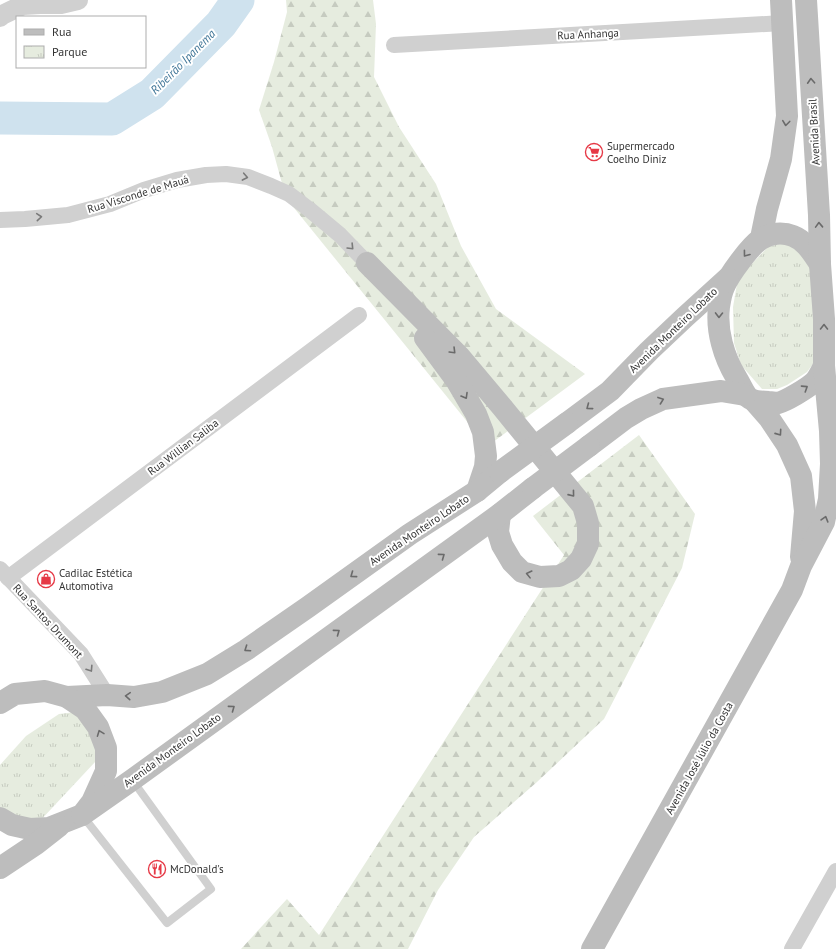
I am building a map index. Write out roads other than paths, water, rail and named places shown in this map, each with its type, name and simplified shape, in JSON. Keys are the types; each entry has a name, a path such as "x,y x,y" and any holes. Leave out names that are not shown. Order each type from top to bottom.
{"main road":[{"path":"761,238 767,209 782,160 787,116 781,0"},
{"name":"Avenida Brasil","path":"806,0 819,214 820,264"},
{"path":"820,264 803,242 794,236 773,234 761,238 752,247 729,278 723,289 719,307 719,324 722,344 732,370 750,399 778,403 791,398 813,383 824,366"},
{"path":"367,263 456,380 476,414 483,432 486,456 485,468 477,491"},
{"path":"367,263 460,357 583,506 588,523 588,544 581,559 571,570 559,576 540,577 522,572 512,562 502,545 498,532 500,514"},
{"name":"Avenida José Júlio da Costa","path":"592,949 792,590 801,566 824,522 829,499 833,431 824,366 824,319 820,264"},
{"name":"Avenida Monteiro Lobato","path":"67,697 107,695 134,697 162,692 207,674 246,650 410,534 477,491 500,472 610,391 685,317 729,278"},
{"name":"Avenida Monteiro Lobato","path":"0,868 132,780 500,514 626,418 663,398 721,391 750,399"},
{"name":"Avenida José Júlio da Costa","path":"750,399 769,418 787,445 801,476 805,511 801,566"},
{"path":"0,684 45,691 67,697 85,709 98,727 106,748 106,771 92,802 73,818 49,828 30,829 12,825 0,818"},
{"path":"0,703 14,694 45,691"}],"street":[{"path":"0,17 23,5 68,1"},
{"name":"Rua Anhanga","path":"394,45 783,22"},
{"name":"Rua Visconde de Mauá","path":"0,220 68,215 110,204 144,190 177,180 206,175 226,174 248,177 290,194 340,235 367,263"},
{"name":"Rua Willian Saliba","path":"4,574 358,315"},
{"name":"Rua Santos Drumont","path":"4,574 81,654 107,695"},
{"path":"792,949 836,871"}],"lane":[{"path":"73,818 167,923 211,889 132,780"}],"waterway":[{"name":"Ribeirão Ipanema","path":"0,118 112,119 152,94 221,24 238,0"}],"place":[{"name":"Supermercado Coelho Diniz","path":"594,152"},
{"name":"Cadilac Estética Automotiva","path":"46,579"},
{"name":"McDonald's","path":"157,869"}]}
